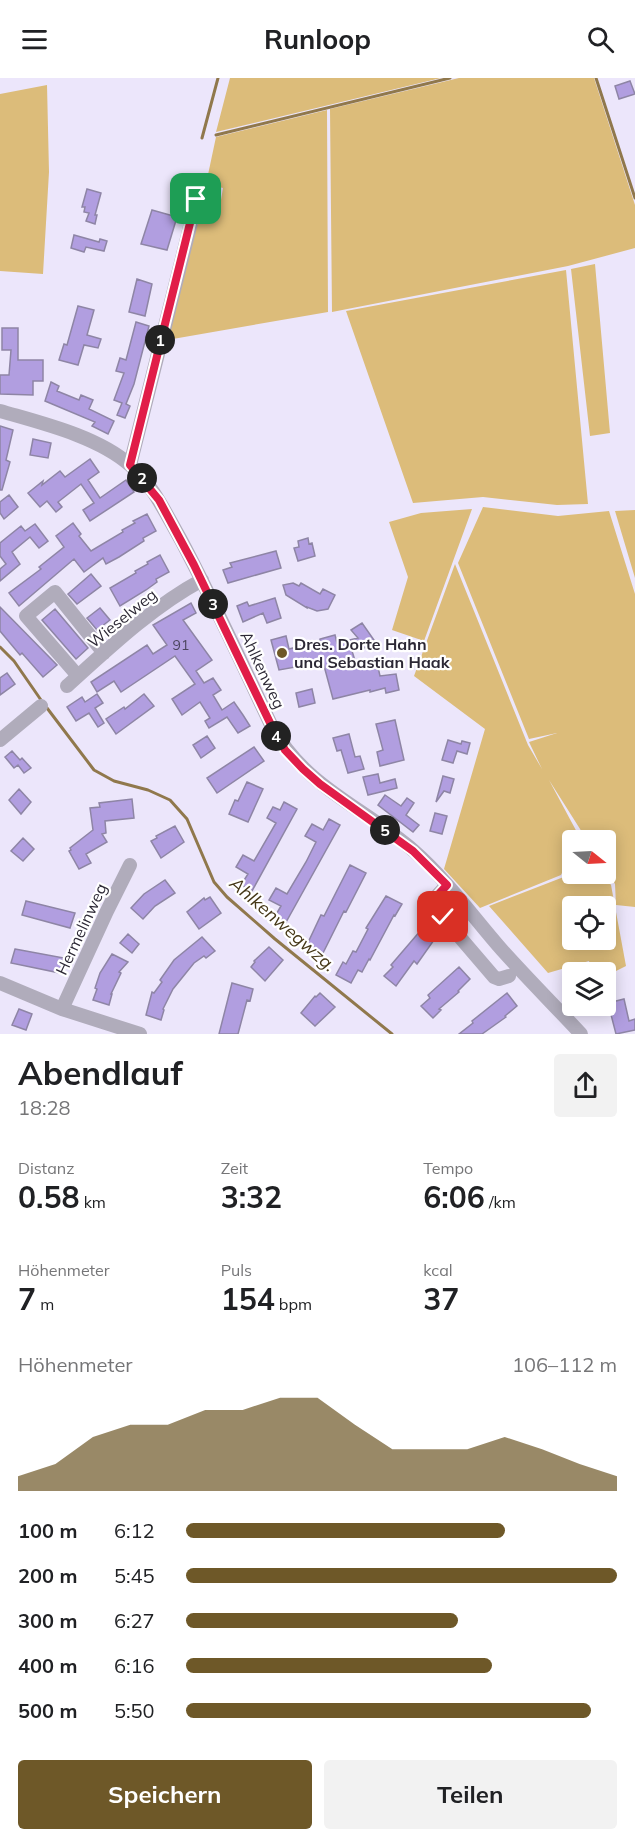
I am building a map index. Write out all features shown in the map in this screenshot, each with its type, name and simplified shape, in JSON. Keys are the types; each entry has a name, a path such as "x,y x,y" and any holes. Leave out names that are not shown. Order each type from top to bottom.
{"street":[{"path":"130,465 196,199"},
{"name":"Ahlkenweg","path":"0,411 85,439 130,465 159,500 202,580 285,750 320,784 413,851 447,885 503,951 581,1034"},
{"name":"Wieselweg","path":"67,686 177,594 202,580"},
{"path":"78,676 26,616 55,592 105,653"},
{"path":"0,740 40,706"},
{"name":"Hermelinweg","path":"62,1009 106,910 130,864"},
{"path":"447,885 437,896 434,908 494,977 499,979 509,976"},
{"path":"0,983 102,1028 140,1034"}],"shaded area":[{"path":"230,78 441,78 216,132"},
{"path":"459,78 594,78 635,205 635,248 568,266 332,312 330,109"},
{"path":"47,85 49,172 43,274 0,271 0,94"},
{"path":"327,110 328,312 167,340 197,225 220,206 223,188 206,184 216,137"},
{"path":"595,264 610,433 590,436 571,269"},
{"path":"566,270 588,504 557,505 483,497 413,503 346,311"},
{"path":"483,507 558,516 609,511 635,594 635,907 616,905 616,830 581,830 549,780 576,830 562,830 561,875 480,908 444,869 485,729 414,676 455,564 528,745 542,769 529,742 557,733 529,739 458,563"},
{"path":"472,509 424,641 392,630 408,577 389,522 421,513"},
{"path":"635,510 635,578 615,511"},
{"path":"562,878 562,884 610,884 613,896 562,896 562,950 616,950 616,912 626,966 616,971 616,962 562,962 562,969 548,973 489,906"}],"building":[{"path":"630,81 635,94 619,99 615,86"},
{"path":"87,189 101,193 95,224 86,221 89,213 84,212 85,207 82,207"},
{"path":"152,210 177,217 167,250 141,244"},
{"path":"74,235 99,242 100,239 107,241 104,251 86,247 84,252 71,248"},
{"path":"137,279 152,284 145,316 129,312"},
{"path":"78,306 94,310 87,335 101,339 98,348 84,345 78,365 59,360 64,344 67,345"},
{"path":"136,322 149,326 134,384 126,404 130,406 125,418 117,415 122,403 114,400 124,373 116,371 120,358 126,360"},
{"path":"2,328 18,328 18,360 43,360 43,381 33,381 33,395 0,394 0,375 9,375 11,350 2,350"},
{"path":"51,382 59,386 57,391 79,400 81,395 93,400 89,409 114,421 108,434 92,426 95,422 45,401"},
{"path":"0,426 13,430 6,460 10,462 2,490 0,490"},
{"path":"33,439 51,443 48,458 30,455"},
{"path":"90,459 99,472 88,480 100,498 126,480 134,492 90,521 83,510 94,503 81,484 58,502 62,507 56,512 47,501 40,507 28,493 60,471 65,477"},
{"path":"9,495 18,507 4,519 0,513 0,502"},
{"path":"147,514 156,531 119,557 106,564 103,558 84,572 74,559 19,606 9,593 41,569 39,567 64,547 56,536 73,523 81,534 79,536 91,551 123,532 122,530 135,523 133,521"},
{"path":"35,524 48,541 39,548 30,537 12,552 20,564 0,581 0,569 6,564 0,556 0,543 21,526 25,531"},
{"path":"308,538 309,544 312,543 315,556 298,561 294,548 299,547 298,541"},
{"path":"276,551 281,568 228,583 223,570 232,567 230,563"},
{"path":"160,555 169,572 120,606 110,588 136,573 135,571 148,564 147,562"},
{"path":"91,574 101,586 77,604 68,594"},
{"path":"293,583 299,586 301,583 320,594 323,589 335,595 328,609 317,611 307,608 286,595 283,585"},
{"path":"275,598 281,618 267,623 263,613 243,622 237,606 247,602 249,606"},
{"path":"191,603 196,613 183,620 212,660 196,671 204,683 213,678 221,690 213,695 222,710 234,702 243,715 250,726 238,733 227,717 209,728 205,721 210,718 200,702 182,715 172,699 195,684 175,656 121,692 114,681 97,692 91,682 147,645 153,654 167,645 153,625"},
{"path":"0,607 57,665 43,677 0,631"},
{"path":"100,608 110,620 97,630 87,618"},
{"path":"55,609 88,648 76,659 42,620"},
{"path":"362,623 374,640 371,646 352,651 357,667 377,663 380,676 396,674 399,690 386,693 385,688 370,692 370,690 333,699 323,662 279,670 271,640 286,636 289,649 335,635 337,643 358,638 351,630"},
{"path":"7,673 15,684 0,695 0,678"},
{"path":"312,689 315,703 299,707 296,693"},
{"path":"97,694 103,703 95,708 104,723 98,727 89,713 76,721 67,707 82,697 85,702"},
{"path":"144,694 154,706 116,734 106,719 124,707 125,709"},
{"path":"395,720 404,760 380,766 377,752 383,750 376,724"},
{"path":"349,734 355,757 360,756 364,769 348,773 341,750 337,751 333,738"},
{"path":"207,736 215,748 201,758 193,745"},
{"path":"448,740 461,744 462,741 470,743 467,754 457,751 453,763 442,760"},
{"path":"254,747 264,761 217,793 207,778"},
{"path":"12,751 31,768 24,773 18,765 14,768 5,757"},
{"path":"378,774 380,783 395,779 397,788 368,795 363,777"},
{"path":"443,776 454,779 450,793 444,791 436,802"},
{"path":"247,782 263,789 248,822 229,814"},
{"path":"19,789 31,802 21,814 9,800"},
{"path":"385,795 401,806 407,798 414,803 406,815 419,825 413,832 378,805"},
{"path":"132,799 134,818 105,821 106,833 102,834 107,842 86,854 91,863 79,869 69,851 93,830 90,808 100,807 99,803"},
{"path":"284,802 297,809 252,891 241,885 248,874 236,867 243,855 254,861 276,823 267,818 273,807 280,810"},
{"path":"435,813 447,816 442,834 430,831"},
{"path":"329,819 340,825 285,924 274,918 281,906 269,900 276,888 287,894 316,842 305,836 312,824 323,830"},
{"path":"175,826 184,842 161,858 151,841"},
{"path":"23,838 34,849 23,861 11,851"},
{"path":"350,865 366,873 321,957 305,949 321,915 324,916"},
{"path":"165,880 175,893 155,906 143,919 131,908 144,894"},
{"path":"386,896 402,904 370,960 362,972 358,970 351,983 336,975 343,962 346,964 353,951 356,952 368,929 366,928"},
{"path":"210,897 221,913 199,929 187,912 204,898 205,900"},
{"path":"26,901 75,913 70,928 22,915"},
{"path":"421,930 434,940 417,964 414,961 396,986 384,976"},
{"path":"128,934 139,944 132,953 120,943"},
{"path":"202,937 215,951 194,963 173,989 163,1009 161,1020 146,1015 152,992 154,993 162,982 160,980 174,960"},
{"path":"269,947 283,960 265,981 251,967"},
{"path":"15,949 64,958 60,973 11,963"},
{"path":"112,954 128,962 119,972 121,973 111,994 109,1005 93,1000 100,973"},
{"path":"459,967 470,979 439,1009 441,1010 433,1018 421,1006 430,998 428,995"},
{"path":"232,983 253,989 250,1001 247,1000 238,1034 219,1034"},
{"path":"320,993 335,1007 315,1026 301,1013"},
{"path":"507,993 517,1006 506,1017 482,1034 459,1034 473,1023 472,1021"},
{"path":"624,999 629,1021 635,1019 635,1030 616,1034 611,1016 616,1016 616,1001"},
{"path":"19,1009 32,1014 26,1030 12,1025"}],"waterway":[{"path":"202,138 218,78"},
{"path":"216,135 450,78"},
{"path":"596,78 635,198"},
{"path":"0,647 14,661 41,700"},
{"name":"Ahlkenwegwzg.","path":"47,708 94,770 114,781 148,790 170,800 187,819 214,882 227,897 392,1034"}],"place":[{"name":"Dres. Dorte Hahn und Sebastian Haak","path":"282,653"}],"route":[{"path":"196,199 130,465 159,500 194,565 285,750 320,784 393,835 439,875 447,885 437,896 434,908 443,917"}]}
